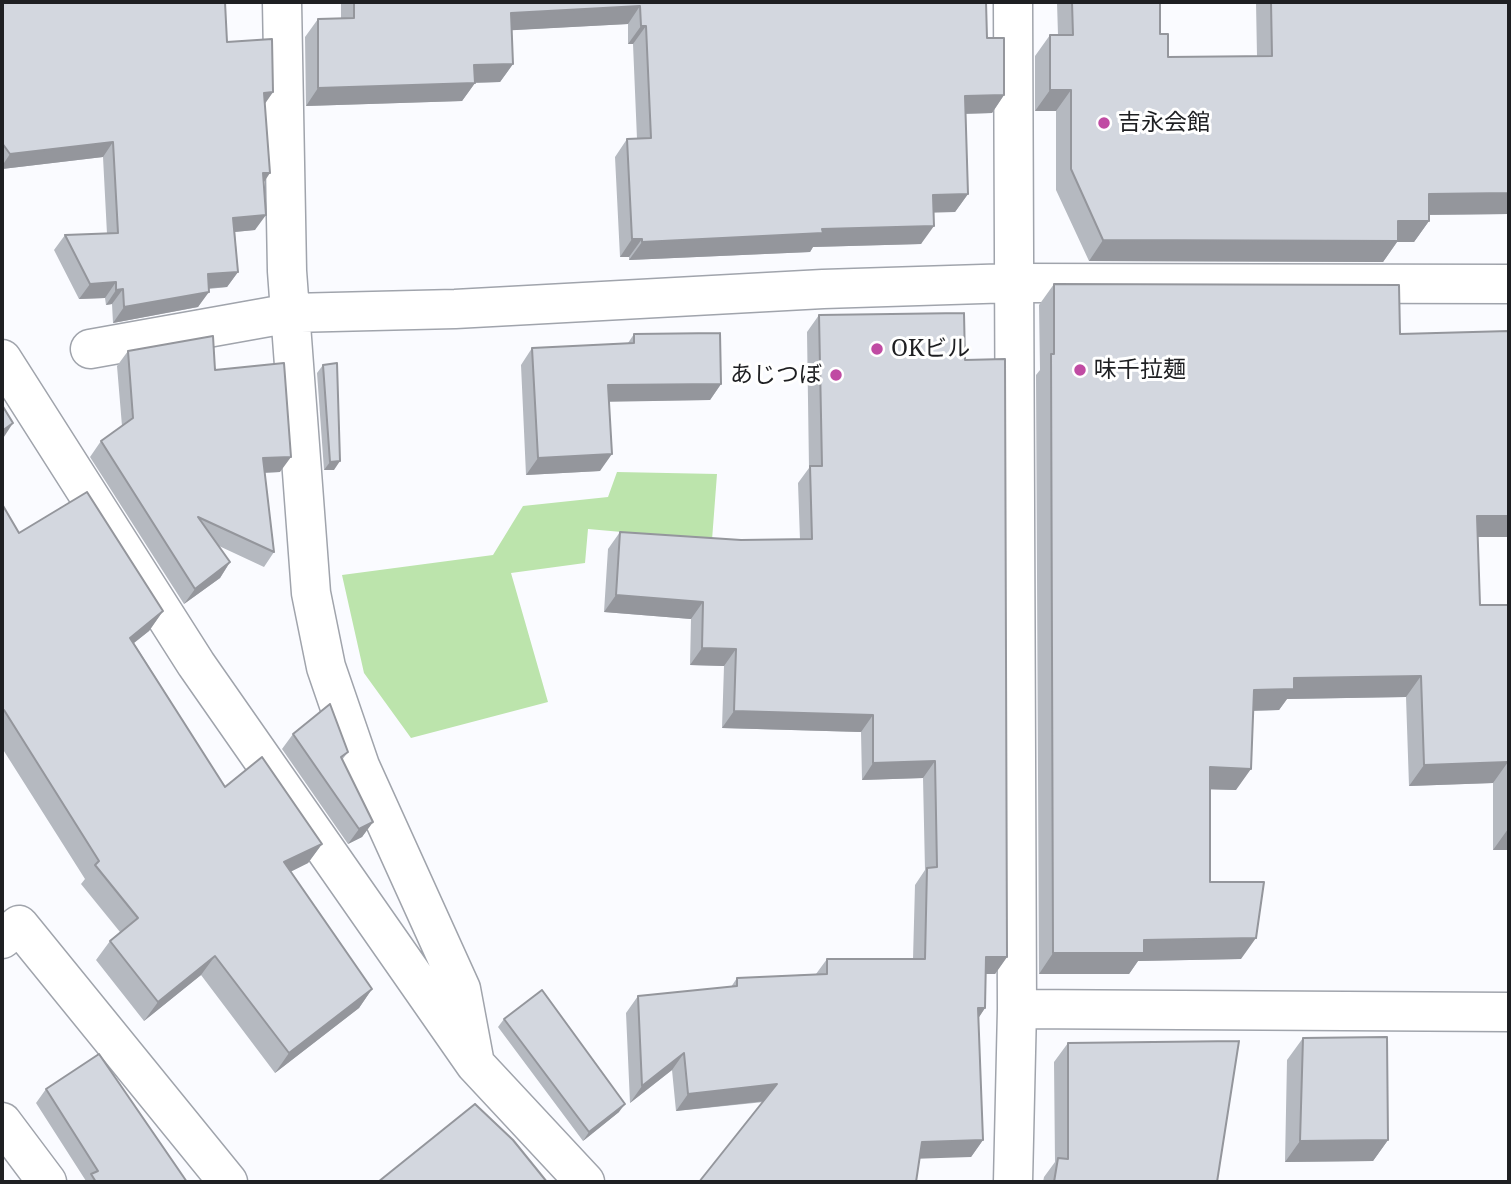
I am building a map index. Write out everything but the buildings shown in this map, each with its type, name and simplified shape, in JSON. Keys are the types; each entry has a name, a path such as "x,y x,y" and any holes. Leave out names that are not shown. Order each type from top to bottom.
{"street":[{"path":"282,2 287,271 311,593 326,667 360,766 461,989 475,1064"},
{"path":"1013,2 1017,1009 1013,1182"},
{"path":"90,349 292,313 455,309 823,289 1014,283 1509,284"},
{"path":"2,359 196,664 475,1064 585,1182"},
{"path":"2,939 19,925 228,1182"},
{"path":"1017,1009 1509,1012"},
{"path":"2,1122 47,1182"}],"green space":[{"path":"617,472 717,474 712,540 588,529 585,563 511,573 548,702 411,738 364,673 342,575 493,555 523,506 608,497"}],"place":[{"name":"吉永会館","path":"1104,123"},
{"name":"OKビル","path":"877,349"},
{"name":"味千拉麺","path":"1080,370"},
{"name":"あじつぼ","path":"836,375"}]}
